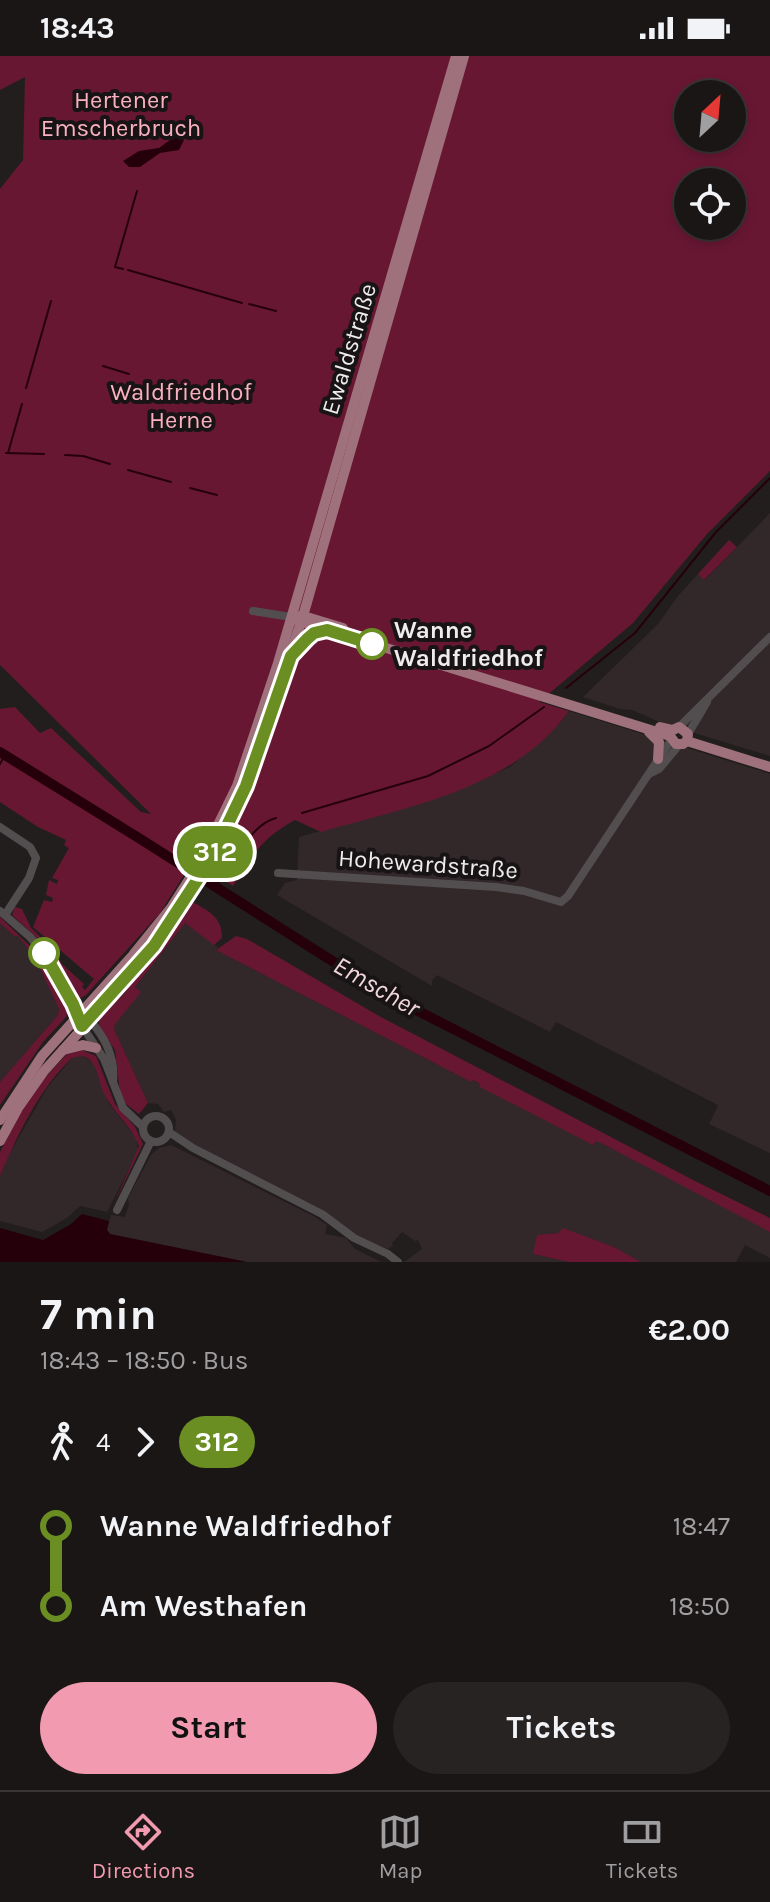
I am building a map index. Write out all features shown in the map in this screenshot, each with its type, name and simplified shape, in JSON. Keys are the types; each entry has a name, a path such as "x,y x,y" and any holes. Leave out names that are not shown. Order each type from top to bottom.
{"main road":[{"name":"Ewaldstraße","path":"298,618 456,56"},
{"name":"Ewaldstraße","path":"298,618 464,56"},
{"path":"298,618 327,630 641,727 770,761"},
{"path":"0,1120 36,1063 143,944 191,885 230,824 291,656 298,618"},
{"path":"298,618 770,767"},
{"path":"202,866 237,786 298,618"},
{"path":"291,656 314,633 327,630"},
{"path":"641,727 659,742 658,759"},
{"path":"0,1141 28,1092 61,1050 80,1016"},
{"path":"61,1050 83,1045 96,1048"}],"street":[{"path":"253,611 298,618"},
{"name":"Hohewardstraße","path":"278,873 496,887 561,902 568,896 658,759 770,637"},
{"name":"Hohewardstraße","path":"650,774 659,769 679,736"},
{"path":"0,827 30,847 36,858 29,878 2,913 39,947 80,1016 122,1103 144,1123 144,1135 151,1141 159,1141 167,1134 168,1124 163,1118 155,1115 144,1123"},
{"path":"80,1016 110,1049 113,1083"},
{"path":"167,1134 322,1214 354,1238 398,1262"},
{"path":"117,1210 151,1141"}],"shaded area":[{"path":"174,137 184,140 179,150 160,153 140,167 129,167 123,161 139,151 159,148"},
{"path":"770,513 770,756 583,697 658,624 698,574 705,580"},
{"path":"569,711 770,774 770,1153 709,1124 718,1106 716,1104 556,1022 550,1032 437,975 432,986 277,895 285,883 297,880 299,837 441,797 510,767 561,722"},
{"path":"0,923 18,936 34,956 59,1009 58,1015 0,1082"},
{"path":"185,923 218,947 216,950 594,1145 596,1140 761,1226 770,1232 770,1258 745,1245 736,1262 641,1262 614,1247 563,1229 558,1233 542,1235 533,1254 569,1262 404,1262 422,1249 418,1240 402,1232 388,1249 358,1237 323,1210 190,1142 175,1131 176,1120 171,1110 164,1112 158,1104 148,1103 114,1029 140,992 135,987"},
{"path":"83,1056 94,1064 109,1104 137,1139 138,1151 107,1212 80,1206 67,1218 42,1232 0,1221 0,1176 10,1153 47,1088 73,1057"},
{"path":"171,1145 315,1217 327,1225 325,1234 346,1238 355,1249 381,1262 247,1262 110,1234 107,1230 111,1215 125,1217 128,1198 151,1155 159,1148"},
{"path":"82,1214 109,1221 107,1230 110,1234 247,1262 0,1262 0,1228 43,1240"}],"green space":[{"path":"0,56 770,56 770,471 707,534 633,623 539,702 569,711 546,738 519,759 457,791 321,832 295,820 274,833 259,848 233,886 211,872 218,860 201,848 160,913 81,998 74,992 47,947 12,915 15,907 22,909 31,928 84,984 82,987 85,990 94,979 33,927 44,900 52,902 53,898 46,895 49,880 57,884 58,880 52,878 69,848 64,845 66,840 38,827 0,802 0,709 15,707 40,733 51,728 141,812 151,814 0,665 0,189 23,160 25,77 0,90"},
{"path":"729,540 737,547 704,580 698,574"},
{"path":"191,901 217,919 222,938 214,945 185,923 135,987 141,992 115,1024 114,1029 148,1103 139,1114 126,1104 120,1093 115,1050 99,1027 99,1018 124,994"},
{"path":"0,917 35,951 68,1011 0,1105 0,1082 58,1015 59,1009 34,956 18,936 0,923"},
{"path":"236,936 247,939 379,1016 770,1218 770,1232 603,1144 596,1141 593,1145 480,1087 473,1080 471,1082 216,950"},
{"path":"82,1050 96,1056 115,1104 135,1127 143,1144 113,1206 139,1146 108,1100 92,1062 83,1056 72,1058 39,1098 0,1176 0,1152 25,1105 39,1084 67,1054"},
{"path":"563,1228 614,1247 641,1262 569,1262 533,1254 537,1235 558,1233"}],"waterway":[{"path":"123,269 115,267 137,191"},
{"path":"128,270 242,303"},
{"path":"26,388 51,301"},
{"path":"249,304 276,311"},
{"path":"103,366 129,374"},
{"path":"165,384 191,392"},
{"path":"215,399 233,404"},
{"path":"8,453 22,404"},
{"path":"6,453 44,454"},
{"path":"65,455 83,456 110,464"},
{"path":"128,470 171,482"},
{"path":"566,688 635,633 716,532 770,478"},
{"path":"190,488 217,495"},
{"path":"302,813 428,776 489,746 544,707"},
{"name":"Emscher","path":"0,752 381,992 770,1191"},
{"path":"0,764 5,755"},
{"path":"215,886 257,829 276,818"}],"bus line":[{"name":"312","path":"44,953 82,1026 154,946 211,859 246,786 291,656 314,633 327,630 372,644"}],"place":[{"name":"Wanne Waldfriedhof","path":"372,644"}],"park label":[{"name":"Hertener Emscherbruch","path":"121,114"},
{"name":"Waldfriedhof Herne","path":"181,406"}]}
